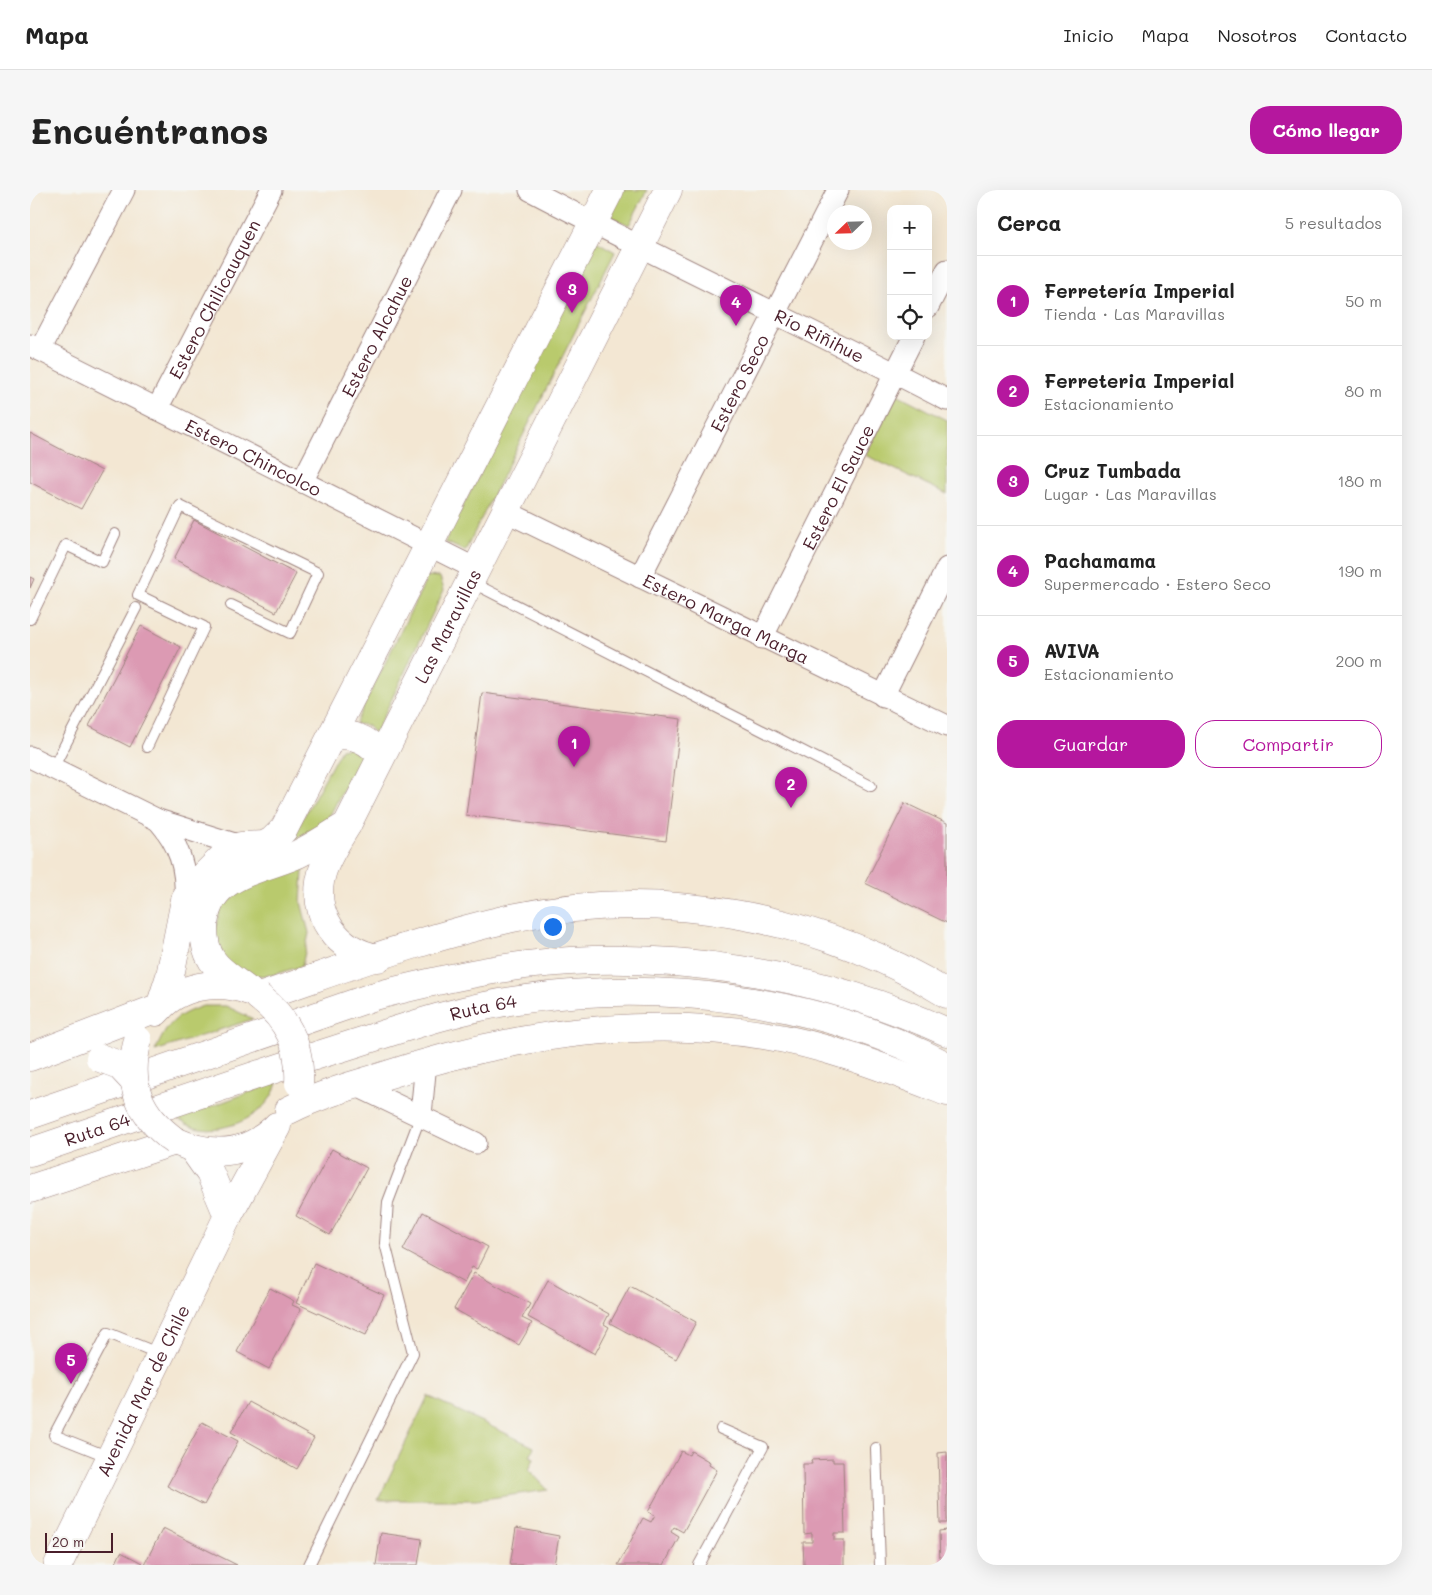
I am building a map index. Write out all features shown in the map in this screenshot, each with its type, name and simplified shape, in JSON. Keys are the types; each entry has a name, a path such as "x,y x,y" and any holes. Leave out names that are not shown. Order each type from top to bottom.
{"main road":[{"path":"228,1216 222,1197 210,1173 184,1145 160,1130 147,1115 138,1099 134,1080 133,1067 138,1040 147,1022 160,1006 170,976 185,900 209,869 241,846 264,845 279,835 298,804 610,190"},
{"name":"Las Maravillas","path":"378,958 365,956 343,944 327,925 322,914 319,886 322,871 668,190"},
{"path":"333,736 351,735 360,738 376,748 381,756"},
{"path":"283,1118 299,1083 300,1067 292,1034 278,1013 212,961 207,948 204,921 213,898 219,889 237,875 259,870 300,853 347,825"},
{"path":"40,1054 160,1006 179,993 201,986 224,985 253,993 511,918 553,911 638,906 680,907 767,920 810,932 894,964 947,994"},
{"name":"Ruta 64","path":"30,1115 375,996 451,977 528,965 633,961 736,970 837,992 886,1007 947,1032"},
{"name":"Ruta 64","path":"30,1152 274,1069 427,1020 471,1009 563,994 656,992 748,1001 845,1025 892,1041 947,1066"},
{"path":"30,1189 184,1145 216,1152 238,1150 260,1140 283,1118 312,1099 426,1062 550,1036 592,1030 678,1027 756,1034 810,1045 853,1057 947,1092"},
{"path":"40,1054 100,1058 119,1065 134,1080"},
{"name":"Avenida Mar de Chile","path":"58,1565 228,1216 283,1118"}],"street":[{"path":"35,347 124,190"},
{"name":"Estero Chilicauquen","path":"157,408 271,190"},
{"name":"Estero Alcahue","path":"302,482 451,190"},
{"name":"Río Riñihue","path":"530,190 639,247 775,311 947,400"},
{"name":"Estero Seco","path":"640,578 838,190"},
{"path":"932,299 947,270"},
{"name":"Estero El Sauce","path":"762,638 912,340"},
{"name":"Estero Chincolco","path":"35,347 430,546 473,575"},
{"name":"Estero Marga Marga","path":"505,511 762,638 947,726"},
{"path":"883,696 947,568"},
{"path":"30,757 158,820 241,846"},
{"path":"158,820 175,843 181,856 186,878 185,900"},
{"path":"421,1115 426,1062"},
{"path":"355,1085 476,1143"}],"lane":[{"path":"147,747 204,627 138,595 180,506 318,573 290,633 231,604"},
{"path":"30,619 66,545 102,562 115,534"},
{"path":"473,575 871,786"},
{"path":"53,768 136,608"},
{"path":"309,1565 413,1353 385,1243 385,1230 388,1202 421,1115"},
{"path":"110,1458 54,1435 108,1333 161,1354"},
{"path":"699,1565 763,1447 721,1429"},
{"path":"876,1448 880,1565"}],"green space":[{"path":"622,190 647,190 629,225 609,216"},
{"path":"596,241 615,252 465,551 445,542"},
{"path":"895,393 947,420 947,494 865,455"},
{"path":"428,576 440,577 444,590 375,734 367,725 355,724"},
{"path":"358,746 360,757 327,821 290,842 341,749"},
{"path":"314,853 303,872 301,902 309,933 302,966 272,975 250,976 226,964 214,936 223,896"},
{"path":"203,1006 226,1006 253,1019 155,1051 168,1027 178,1017"},
{"path":"277,1082 266,1104 245,1120 233,1125 207,1129 188,1125 177,1119"},
{"path":"428,1396 534,1447 530,1456 534,1458 529,1470 548,1490 476,1500 378,1500"}],"building":[{"path":"30,433 102,471 81,509 30,482"},
{"path":"194,520 296,574 276,612 174,559"},
{"path":"30,577 34,579 30,588"},
{"path":"141,626 181,647 130,747 89,726"},
{"path":"482,693 681,719 666,841 466,815"},
{"path":"905,803 947,823 947,923 865,883"},
{"path":"332,1149 367,1168 330,1235 296,1216"},
{"path":"423,1212 488,1247 477,1269 472,1267 464,1283 403,1250"},
{"path":"314,1263 384,1295 366,1335 296,1303"},
{"path":"474,1273 530,1304 522,1318 532,1323 519,1345 454,1309"},
{"path":"548,1280 609,1314 604,1324 609,1327 595,1354 528,1317"},
{"path":"630,1286 696,1322 676,1359 610,1323"},
{"path":"270,1288 294,1301 292,1305 301,1309 269,1369 237,1352"},
{"path":"248,1402 314,1438 297,1469 231,1432"},
{"path":"202,1422 238,1441 204,1505 167,1486"},
{"path":"681,1451 689,1455 691,1451 710,1462 709,1465 717,1470 683,1532 674,1527 672,1530 671,1532 679,1537 664,1565 618,1565 643,1518 651,1522 655,1515 648,1512"},
{"path":"947,1452 947,1523 940,1523 938,1453"},
{"path":"833,1459 833,1462 843,1462 845,1533 834,1533 834,1540 844,1540 844,1565 804,1565 803,1542 812,1542 812,1533 804,1534 803,1464 812,1464 811,1460"},
{"path":"163,1528 237,1565 144,1565"},
{"path":"516,1528 559,1536 554,1565 510,1565"},
{"path":"947,1530 947,1565 940,1565 939,1531"},
{"path":"381,1533 422,1539 418,1565 376,1565"},
{"path":"121,1552 142,1563 141,1565 115,1565"}],"place":[{"name":"Cruz Tumbada","path":"572,313"},
{"name":"Pachamama","path":"736,326"},
{"name":"Ferretería Imperial","path":"574,767"},
{"name":"Ferreteria Imperial","path":"791,808"},
{"name":"AVIVA","path":"71,1384"}]}
